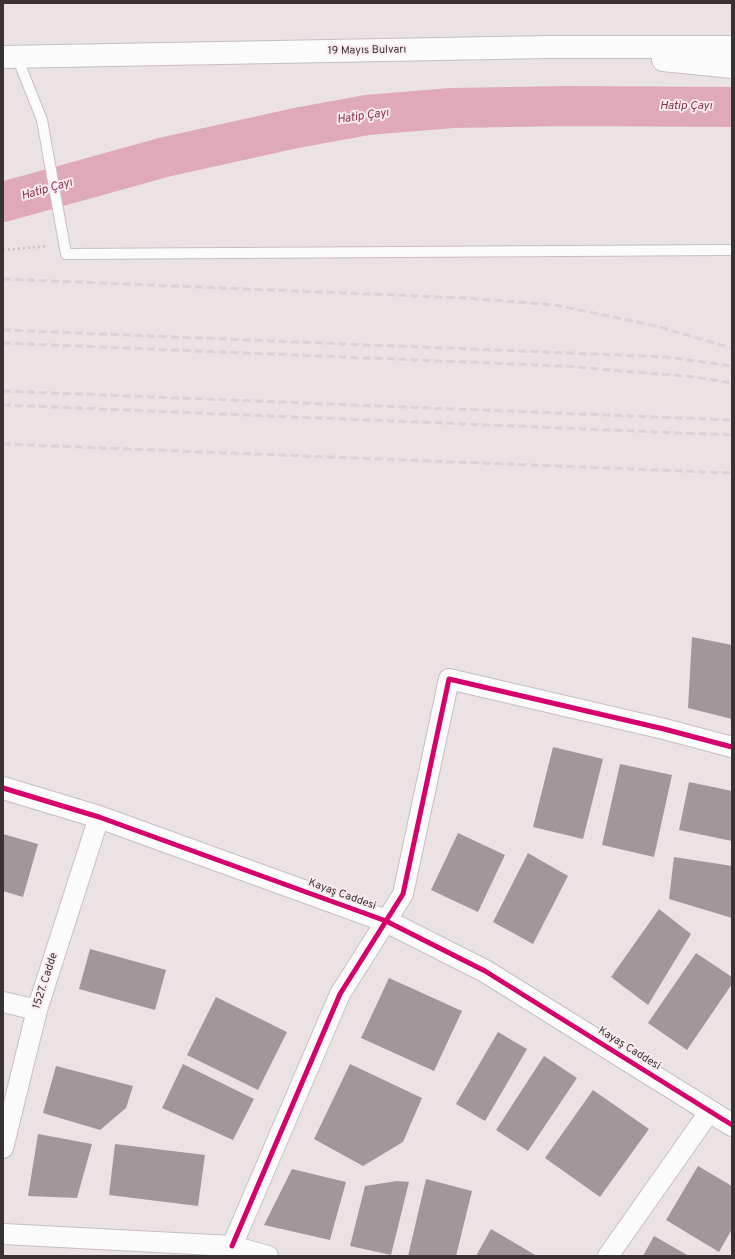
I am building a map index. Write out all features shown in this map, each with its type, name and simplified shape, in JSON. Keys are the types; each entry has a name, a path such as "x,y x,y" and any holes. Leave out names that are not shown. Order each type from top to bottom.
{"main road":[{"name":"19 Mayıs Bulvarı","path":"10,57 548,47 732,47"},
{"path":"548,47 732,67"},
{"name":"Kayaş Caddesi","path":"3,788 99,817 386,921 485,971 732,1125"}],"street":[{"path":"232,1246 340,994 403,894 449,679 664,729 732,747"},
{"name":"1527. Cadde","path":"3,1148 37,1010 99,817"},
{"path":"3,1002 37,1010"},
{"path":"608,1256 710,1111"},
{"path":"3,1234 232,1246 268,1256"}],"lane":[{"path":"10,57 42,120 66,254 732,250"}],"path":[{"path":"3,250 65,244"}],"building":[{"path":"692,637 732,645 732,719 688,708"},
{"path":"553,747 603,759 583,839 533,827"},
{"path":"620,764 672,775 654,857 602,845"},
{"path":"689,782 732,791 732,841 679,830"},
{"path":"458,833 505,855 478,912 431,890"},
{"path":"3,834 38,844 23,897 3,891"},
{"path":"528,853 568,876 533,944 493,922"},
{"path":"674,857 732,866 732,918 669,899"},
{"path":"659,909 691,934 648,1005 611,977"},
{"path":"90,949 166,970 155,1010 79,989"},
{"path":"696,953 732,977 732,984 687,1050 648,1023"},
{"path":"389,978 462,1011 434,1071 361,1038"},
{"path":"216,997 287,1032 258,1090 187,1055"},
{"path":"498,1032 527,1049 485,1121 456,1104"},
{"path":"544,1056 577,1078 528,1151 496,1130"},
{"path":"183,1064 254,1099 233,1140 162,1108"},
{"path":"350,1064 422,1098 403,1142 363,1166 314,1139"},
{"path":"56,1066 133,1086 126,1108 100,1130 43,1113"},
{"path":"593,1090 649,1129 600,1197 545,1158"},
{"path":"38,1134 92,1144 77,1198 28,1196"},
{"path":"115,1144 205,1155 198,1206 109,1195"},
{"path":"698,1166 732,1186 732,1229 719,1252 666,1220"},
{"path":"292,1169 346,1182 330,1240 264,1225"},
{"path":"426,1179 472,1191 456,1256 408,1256"},
{"path":"397,1181 409,1182 391,1255 350,1246 365,1186"},
{"path":"491,1229 537,1256 476,1256"},
{"path":"654,1236 689,1256 643,1256"}],"waterway":[{"name":"Hatip Çayı","path":"3,202 165,157 296,128 367,115 452,108 568,106 732,107"}],"railway":[{"path":"3,279 466,298 555,305 652,325 732,348"},
{"path":"3,330 667,357 732,366"},
{"path":"3,343 562,366 694,377 732,383"},
{"path":"3,391 732,420"},
{"path":"3,405 732,435"},
{"path":"3,444 732,473"}],"cycle path":[{"path":"232,1246 340,994 403,894 449,679 664,729 732,747"},
{"path":"3,788 99,817 386,921 485,971 732,1125"}]}
